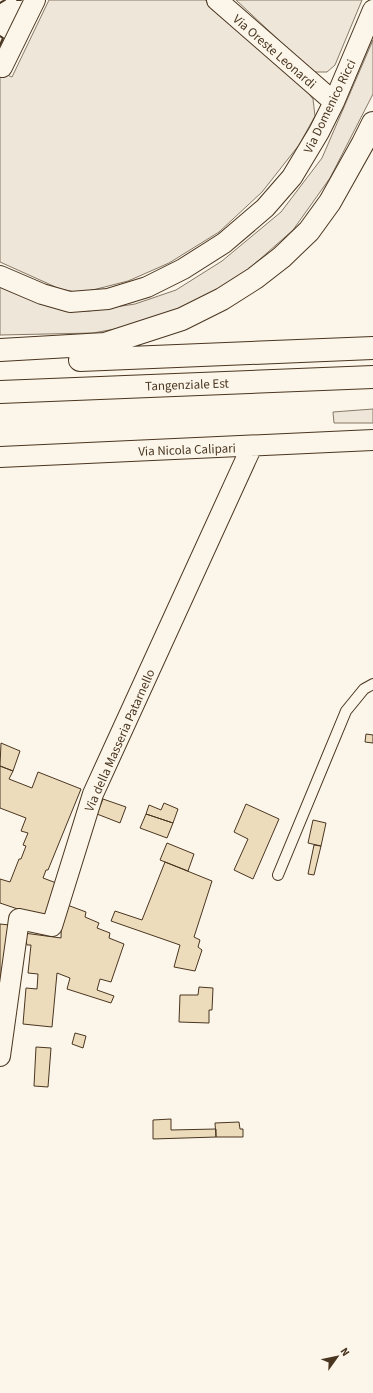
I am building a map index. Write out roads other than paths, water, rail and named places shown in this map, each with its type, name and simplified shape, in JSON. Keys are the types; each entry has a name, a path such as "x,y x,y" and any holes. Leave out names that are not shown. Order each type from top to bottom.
{"highway":[{"path":"0,350 105,344 182,319 222,299 261,274 282,257 309,231 330,202 373,123"},
{"path":"0,363 373,348"},
{"name":"Tangenziale Est","path":"0,392 373,377"}],"street":[{"path":"2,67 34,0"},
{"name":"Via Oreste Leonardi","path":"217,0 334,102"},
{"name":"Via Domenico Ricci","path":"0,276 42,294 70,302 108,299 147,287 183,269 224,243 265,208 292,177 319,132 334,102 373,10"},
{"name":"Via Nicola Calipari","path":"0,457 373,440"},
{"name":"Via della Masseria Patarnello","path":"0,1056 19,919 52,926 93,794 252,446"}],"lane":[{"path":"278,875 346,711 364,689 373,684"}]}
